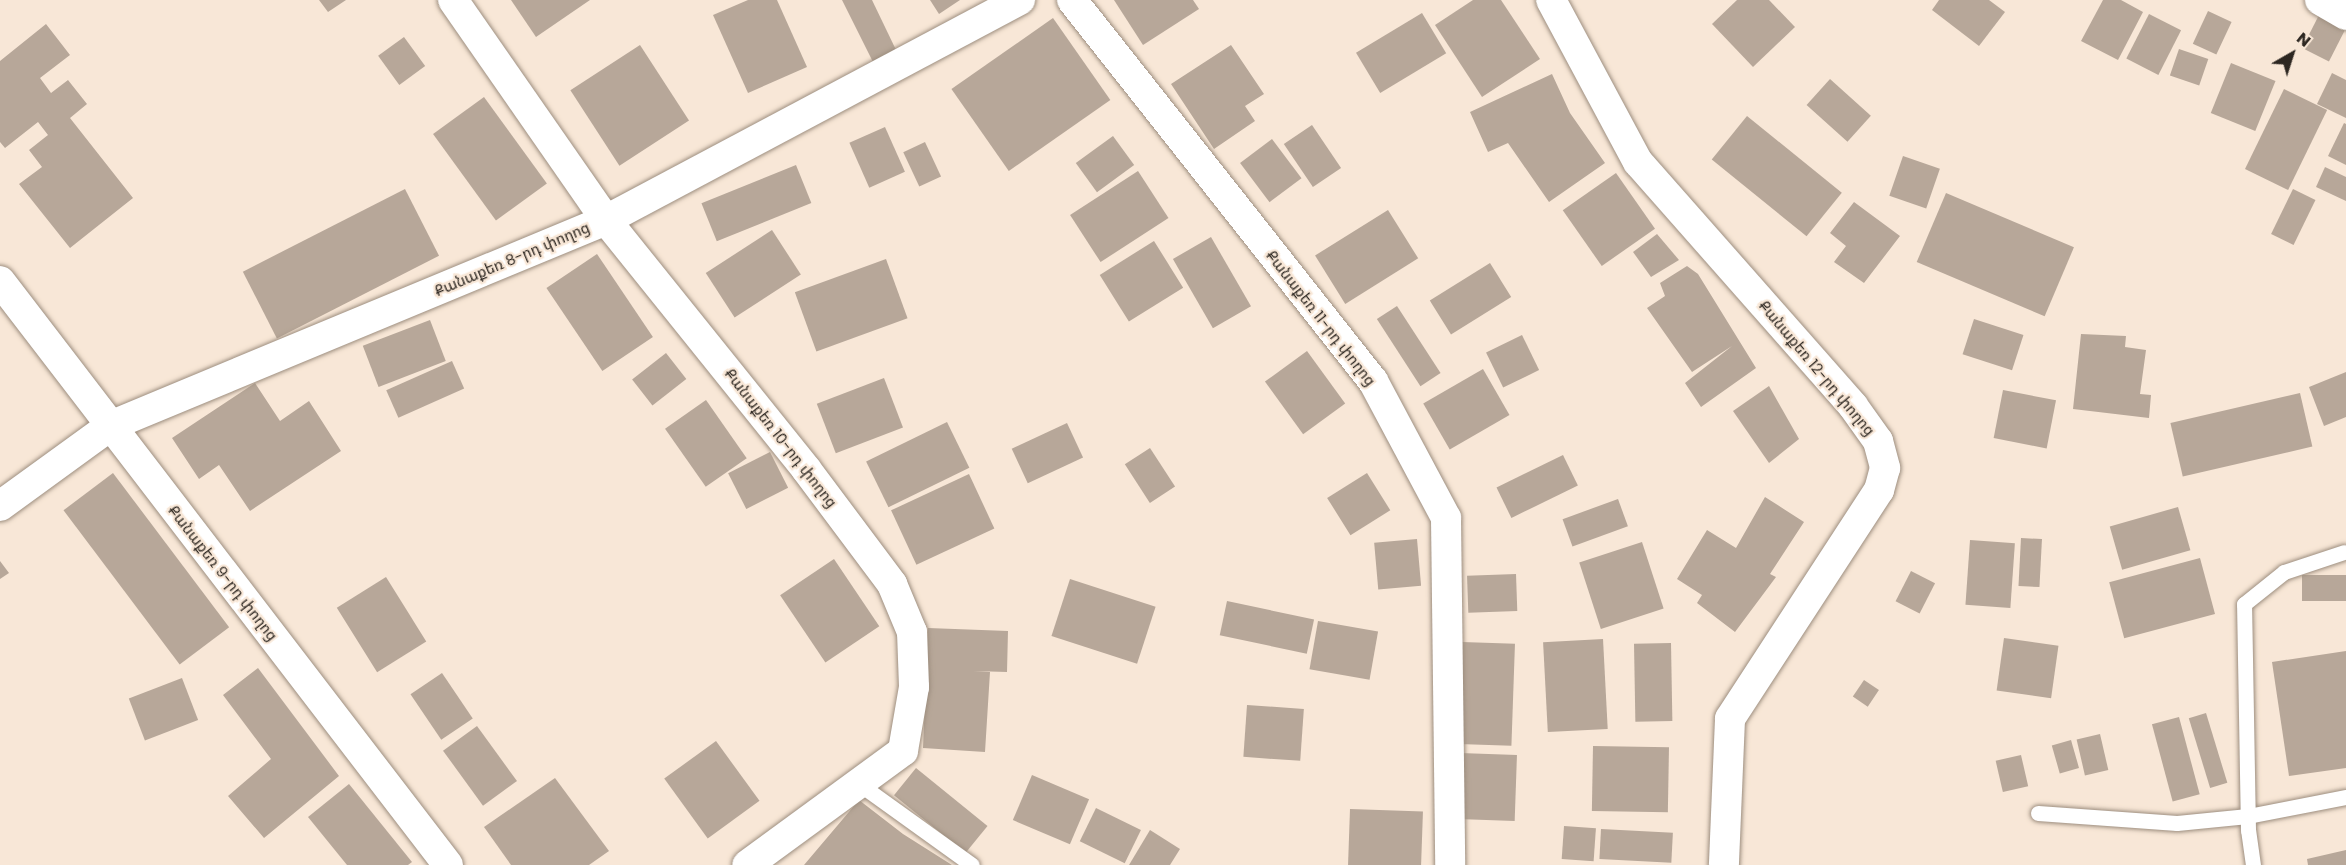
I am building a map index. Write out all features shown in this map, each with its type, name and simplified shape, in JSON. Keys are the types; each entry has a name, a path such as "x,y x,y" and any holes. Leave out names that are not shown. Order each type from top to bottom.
{"street":[{"name":"Քանաքեռ 10-րդ փողոց","path":"453,0 606,220 806,469 892,584 912,632 914,687 903,751 747,865"},
{"name":"Քանաքեռ 8-րդ փողոց","path":"0,506 110,426 606,220 1020,0"},
{"name":"Քանաքեռ 11-րդ փողոց","path":"1072,0 1372,381 1446,518 1450,865"},
{"name":"Քանաքեռ 12-րդ փողոց","path":"1551,0 1638,162 1853,406 1878,441 1885,468 1879,490 1730,719 1724,865"},
{"path":"2320,0 2346,15"},
{"name":"Քանաքեռ 9-րդ փողոց","path":"0,281 448,865"}],"lane":[{"path":"2253,865 2248,816 2244,604 2284,572 2344,552"},
{"path":"858,783 972,865"},
{"path":"2038,813 2177,823 2248,816 2346,797"}],"building":[{"path":"319,0 346,0 328,12"},
{"path":"511,0 590,0 536,37"},
{"path":"748,0 777,0 807,67 748,93 713,15"},
{"path":"842,0 872,0 897,52 874,64"},
{"path":"930,0 960,0 939,14"},
{"path":"1114,0 1193,0 1199,9 1143,45"},
{"path":"1473,0 1501,0 1540,59 1482,97 1435,25"},
{"path":"1737,0 1769,0 1795,27 1753,67 1712,24"},
{"path":"1939,0 1989,0 2005,12 1979,46 1932,10"},
{"path":"2103,0 2121,0 2143,12 2118,60 2081,41"},
{"path":"2208,11 2232,22 2216,55 2193,44"},
{"path":"1422,13 1446,53 1380,93 1356,53"},
{"path":"2149,14 2181,30 2158,75 2126,59"},
{"path":"2319,15 2346,29 2329,62 2302,48"},
{"path":"1053,18 1110,100 1009,171 951,89"},
{"path":"46,24 70,55 40,78 51,93 68,80 87,104 70,118 133,198 70,248 19,184 42,167 29,150 48,135 38,122 5,148 0,142 0,61"},
{"path":"404,37 425,66 399,85 378,56"},
{"path":"640,45 689,120 619,166 570,90"},
{"path":"1231,45 1264,94 1245,106 1255,121 1214,149 1171,84"},
{"path":"2179,49 2208,59 2199,86 2170,75"},
{"path":"2231,63 2276,81 2255,131 2211,113"},
{"path":"2332,73 2346,80 2346,118 2317,104"},
{"path":"1552,74 1570,113 1605,163 1549,202 1508,143 1488,152 1470,112"},
{"path":"1830,79 1871,116 1847,142 1807,105"},
{"path":"2284,89 2327,110 2288,190 2245,169"},
{"path":"484,97 547,184 496,221 433,134"},
{"path":"1747,116 1842,193 1807,236 1712,160"},
{"path":"2344,123 2346,124 2346,165 2328,156"},
{"path":"1312,125 1341,168 1313,187 1284,144"},
{"path":"885,127 905,172 869,188 849,143"},
{"path":"1113,136 1134,165 1097,192 1076,163"},
{"path":"1272,139 1301,178 1270,202 1240,163"},
{"path":"925,142 941,176 919,187 903,152"},
{"path":"1903,156 1940,169 1926,208 1889,196"},
{"path":"796,165 811,203 717,241 701,203"},
{"path":"2325,167 2346,177 2346,201 2316,187"},
{"path":"1138,171 1168,218 1101,262 1070,215"},
{"path":"1616,173 1655,229 1602,266 1563,210"},
{"path":"405,189 439,256 277,338 243,272"},
{"path":"2293,189 2315,200 2294,245 2271,234"},
{"path":"1946,193 2074,247 2045,316 1917,262"},
{"path":"1854,202 1900,236 1864,283 1834,262 1846,246 1830,233"},
{"path":"1388,210 1418,258 1345,304 1315,256"},
{"path":"772,230 801,274 735,317 706,273"},
{"path":"1657,234 1679,260 1651,277 1633,252"},
{"path":"1211,237 1251,306 1213,328 1173,259"},
{"path":"1154,241 1183,288 1129,322 1100,275"},
{"path":"597,254 653,337 602,371 546,288"},
{"path":"886,259 908,318 816,351 795,292"},
{"path":"1490,263 1511,297 1451,335 1430,301"},
{"path":"1687,266 1698,274 1756,368 1701,407 1685,383 1732,346 1692,372 1647,308 1665,296 1660,283"},
{"path":"1397,306 1441,373 1420,386 1377,319"},
{"path":"1974,319 2023,335 2012,370 1963,354"},
{"path":"430,320 446,361 379,387 363,346"},
{"path":"2081,334 2126,336 2125,347 2146,350 2140,394 2151,395 2149,418 2073,409"},
{"path":"1522,335 1539,370 1503,388 1486,353"},
{"path":"1307,351 1345,404 1303,434 1265,382"},
{"path":"666,353 686,379 652,405 632,379"},
{"path":"452,361 464,388 398,418 386,390"},
{"path":"1483,369 1510,415 1450,449 1423,404"},
{"path":"2346,372 2346,417 2324,426 2309,387"},
{"path":"884,378 903,427 836,453 817,404"},
{"path":"255,383 280,421 309,401 341,451 250,511 219,465 199,479 172,438"},
{"path":"1769,386 1799,439 1769,463 1733,411"},
{"path":"2003,390 2056,400 2047,448 1994,438"},
{"path":"2300,393 2312,447 2183,477 2170,423"},
{"path":"706,400 747,458 706,487 665,429"},
{"path":"947,422 969,468 888,507 866,461"},
{"path":"1067,423 1083,457 1028,483 1012,449"},
{"path":"1150,448 1175,487 1150,503 1125,464"},
{"path":"770,452 788,488 746,509 728,473"},
{"path":"1563,455 1578,486 1511,518 1496,487"},
{"path":"113,473 229,627 180,664 63,510"},
{"path":"1367,473 1390,510 1350,535 1327,498"},
{"path":"969,474 994,528 916,565 891,510"},
{"path":"1765,497 1804,522 1770,574 1776,577 1735,632 1697,603 1702,595 1677,579 1707,530 1736,548"},
{"path":"1618,499 1628,526 1572,546 1563,519"},
{"path":"2178,507 2190,550 2122,570 2110,527"},
{"path":"2021,538 2042,539 2039,587 2018,586"},
{"path":"1417,539 1421,586 1378,590 1374,543"},
{"path":"1970,540 2015,543 2010,608 1965,605"},
{"path":"1642,542 1664,609 1601,629 1579,562"},
{"path":"2200,558 2215,614 2124,638 2109,582"},
{"path":"834,559 879,626 825,662 780,595"},
{"path":"0,561 9,573 0,579"},
{"path":"1911,571 1935,583 1920,614 1896,601"},
{"path":"1516,574 1517,611 1468,613 1467,576"},
{"path":"2302,575 2346,575 2346,601 2302,601"},
{"path":"386,577 426,641 377,672 337,608"},
{"path":"1070,579 1156,607 1137,664 1051,636"},
{"path":"1227,601 1314,620 1307,654 1220,635"},
{"path":"1318,621 1378,632 1370,680 1309,669"},
{"path":"928,628 1008,631 1007,672 974,671 990,672 985,752 923,748"},
{"path":"2004,638 2058,646 2051,698 1997,690"},
{"path":"1603,639 1608,729 1548,732 1543,642"},
{"path":"1462,642 1515,644 1511,746 1458,744"},
{"path":"1671,643 1672,721 1635,722 1634,644"},
{"path":"2346,651 2346,768 2289,776 2272,662"},
{"path":"258,668 339,776 264,838 228,796 271,759 223,695"},
{"path":"442,673 473,719 441,740 410,694"},
{"path":"182,678 198,720 145,740 129,698"},
{"path":"1864,680 1879,690 1868,707 1853,697"},
{"path":"1247,705 1304,709 1300,761 1243,757"},
{"path":"2206,713 2227,783 2210,788 2189,718"},
{"path":"2179,717 2200,794 2173,802 2152,724"},
{"path":"477,726 517,781 483,806 443,751"},
{"path":"2100,734 2108,770 2085,775 2077,739"},
{"path":"2071,740 2079,768 2060,773 2052,746"},
{"path":"716,741 759,801 708,838 664,779"},
{"path":"1593,746 1669,747 1668,812 1592,811"},
{"path":"1460,753 1517,755 1515,821 1458,819"},
{"path":"2021,755 2028,786 2003,792 1996,761"},
{"path":"916,768 987,826 965,853 894,795"},
{"path":"1032,775 1089,799 1070,844 1013,820"},
{"path":"555,778 609,851 589,865 511,865 484,827"},
{"path":"349,784 412,862 408,865 347,865 308,817"},
{"path":"859,800 903,834 952,865 804,865"},
{"path":"1096,808 1141,830 1125,863 1080,841"},
{"path":"1350,809 1423,812 1421,865 1348,865"},
{"path":"1564,826 1596,828 1594,861 1562,859"},
{"path":"1601,829 1673,833 1671,863 1599,859"},
{"path":"1150,830 1180,849 1170,865 1129,865"},
{"path":"2346,850 2346,865 2308,865 2307,859"}]}
